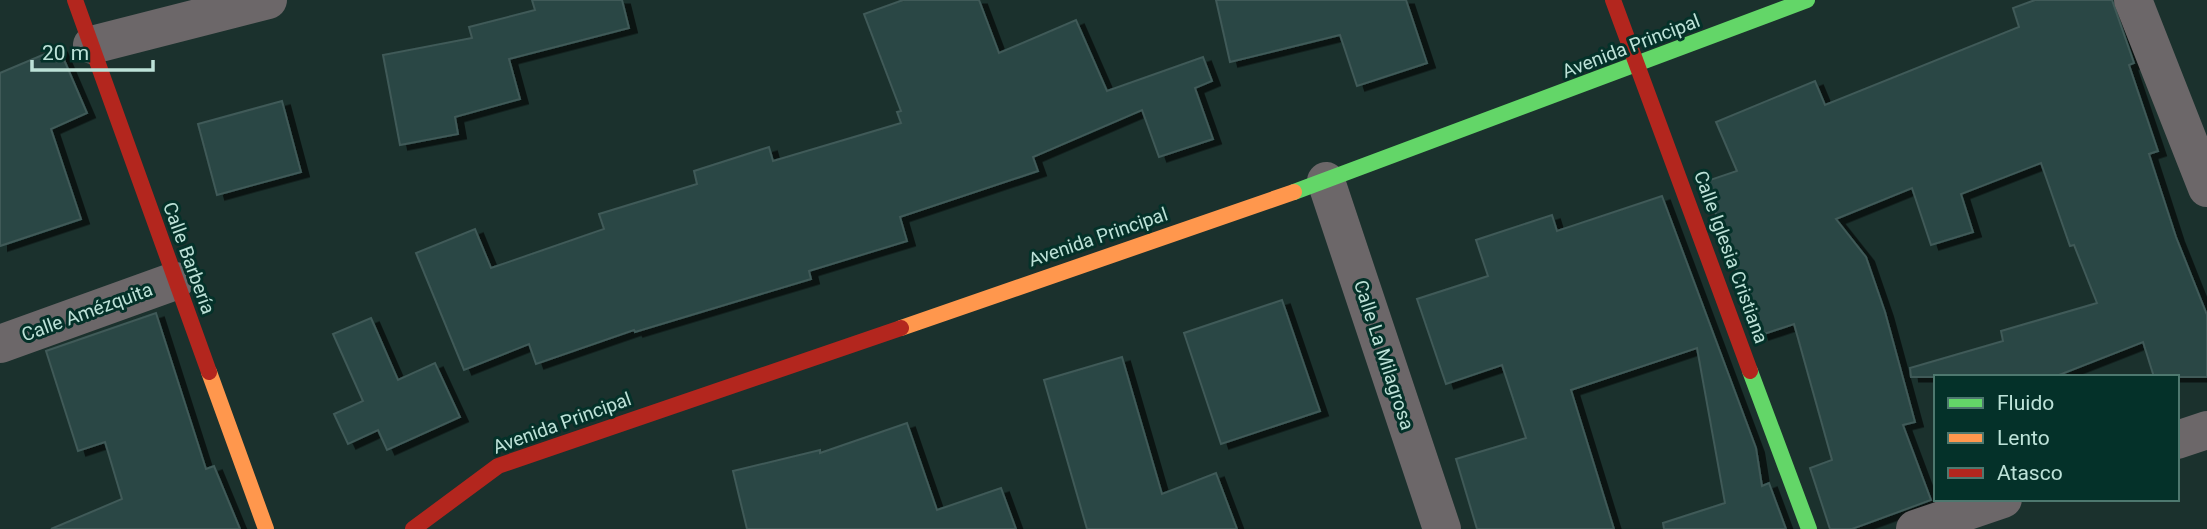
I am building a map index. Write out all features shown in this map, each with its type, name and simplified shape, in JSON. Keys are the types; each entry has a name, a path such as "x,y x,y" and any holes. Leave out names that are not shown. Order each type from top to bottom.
{"street":[{"name":"Calle Barbería","path":"75,0 266,529"},
{"path":"92,45 268,0"},
{"name":"Calle Iglesia Cristiana","path":"1613,0 1809,529"},
{"name":"Avenida Principal","path":"413,529 498,466 1326,181 1639,67 1807,0"},
{"path":"2133,0 2207,188"},
{"name":"Calle La Milagrosa","path":"1326,181 1442,529"},
{"name":"Calle Amézquita","path":"0,344 175,281"},
{"path":"2179,439 2207,430"},
{"path":"1915,529 1997,501"}],"building":[{"path":"532,0 622,0 629,28 509,59 520,99 455,117 458,134 400,145 383,55 472,38 469,27 535,10"},
{"path":"903,0 979,0 999,53 1076,20 1107,91 1203,57 1212,81 1195,88 1213,139 1159,157 1142,110 1033,157 1038,171 900,217 907,241 809,271 811,279 635,332 634,330 536,364 529,344 464,370 416,253 475,229 491,268 604,229 599,214 697,184 694,171 769,147 773,161 901,123 897,112 901,111 864,14"},
{"path":"1216,0 1406,0 1427,63 1357,86 1340,35 1230,62"},
{"path":"2035,0 2112,0 2134,63 2129,65 2158,151 2149,154 2176,237 2207,315 2207,377 2153,375 2143,342 2059,375 1911,377 1910,368 2003,341 2001,331 2097,303 2074,245 2070,246 2041,163 1961,194 1973,232 1931,245 1912,188 1836,219 1866,257 1885,312 1915,422 1903,425 1931,500 1852,529 1830,529 1810,468 1832,460 1794,324 1761,335 1704,182 1737,171 1716,122 1815,81 1825,105 2019,27 2013,8"},
{"path":"59,48 87,113 51,129 81,219 0,246 0,73"},
{"path":"282,101 301,172 217,195 198,124"},
{"path":"1662,196 1756,448 1762,486 1769,483 1786,529 1664,529 1663,523 1725,503 1697,348 1571,390 1614,529 1477,529 1456,459 1526,438 1502,365 1446,384 1417,299 1488,276 1476,240 1552,215 1557,231"},
{"path":"1282,300 1320,411 1221,444 1184,333"},
{"path":"156,313 206,469 214,466 240,529 51,529 122,499 105,442 78,451 46,351"},
{"path":"371,318 398,380 435,363 460,417 387,450 378,430 348,444 334,414 363,401 333,334"},
{"path":"1122,357 1162,494 1216,473 1237,529 1087,529 1044,380"},
{"path":"907,423 937,510 1001,488 1016,529 747,529 733,471 820,450 820,453"}],"traffic: fast":[{"path":"1294,192 1807,0"},
{"path":"1750,371 1809,529"}],"traffic: slow":[{"path":"901,328 1294,192"},
{"path":"209,372 266,529"}],"traffic: jam":[{"path":"75,0 209,372"},
{"path":"1613,0 1750,371"},
{"path":"413,529 498,466 901,328"}]}
